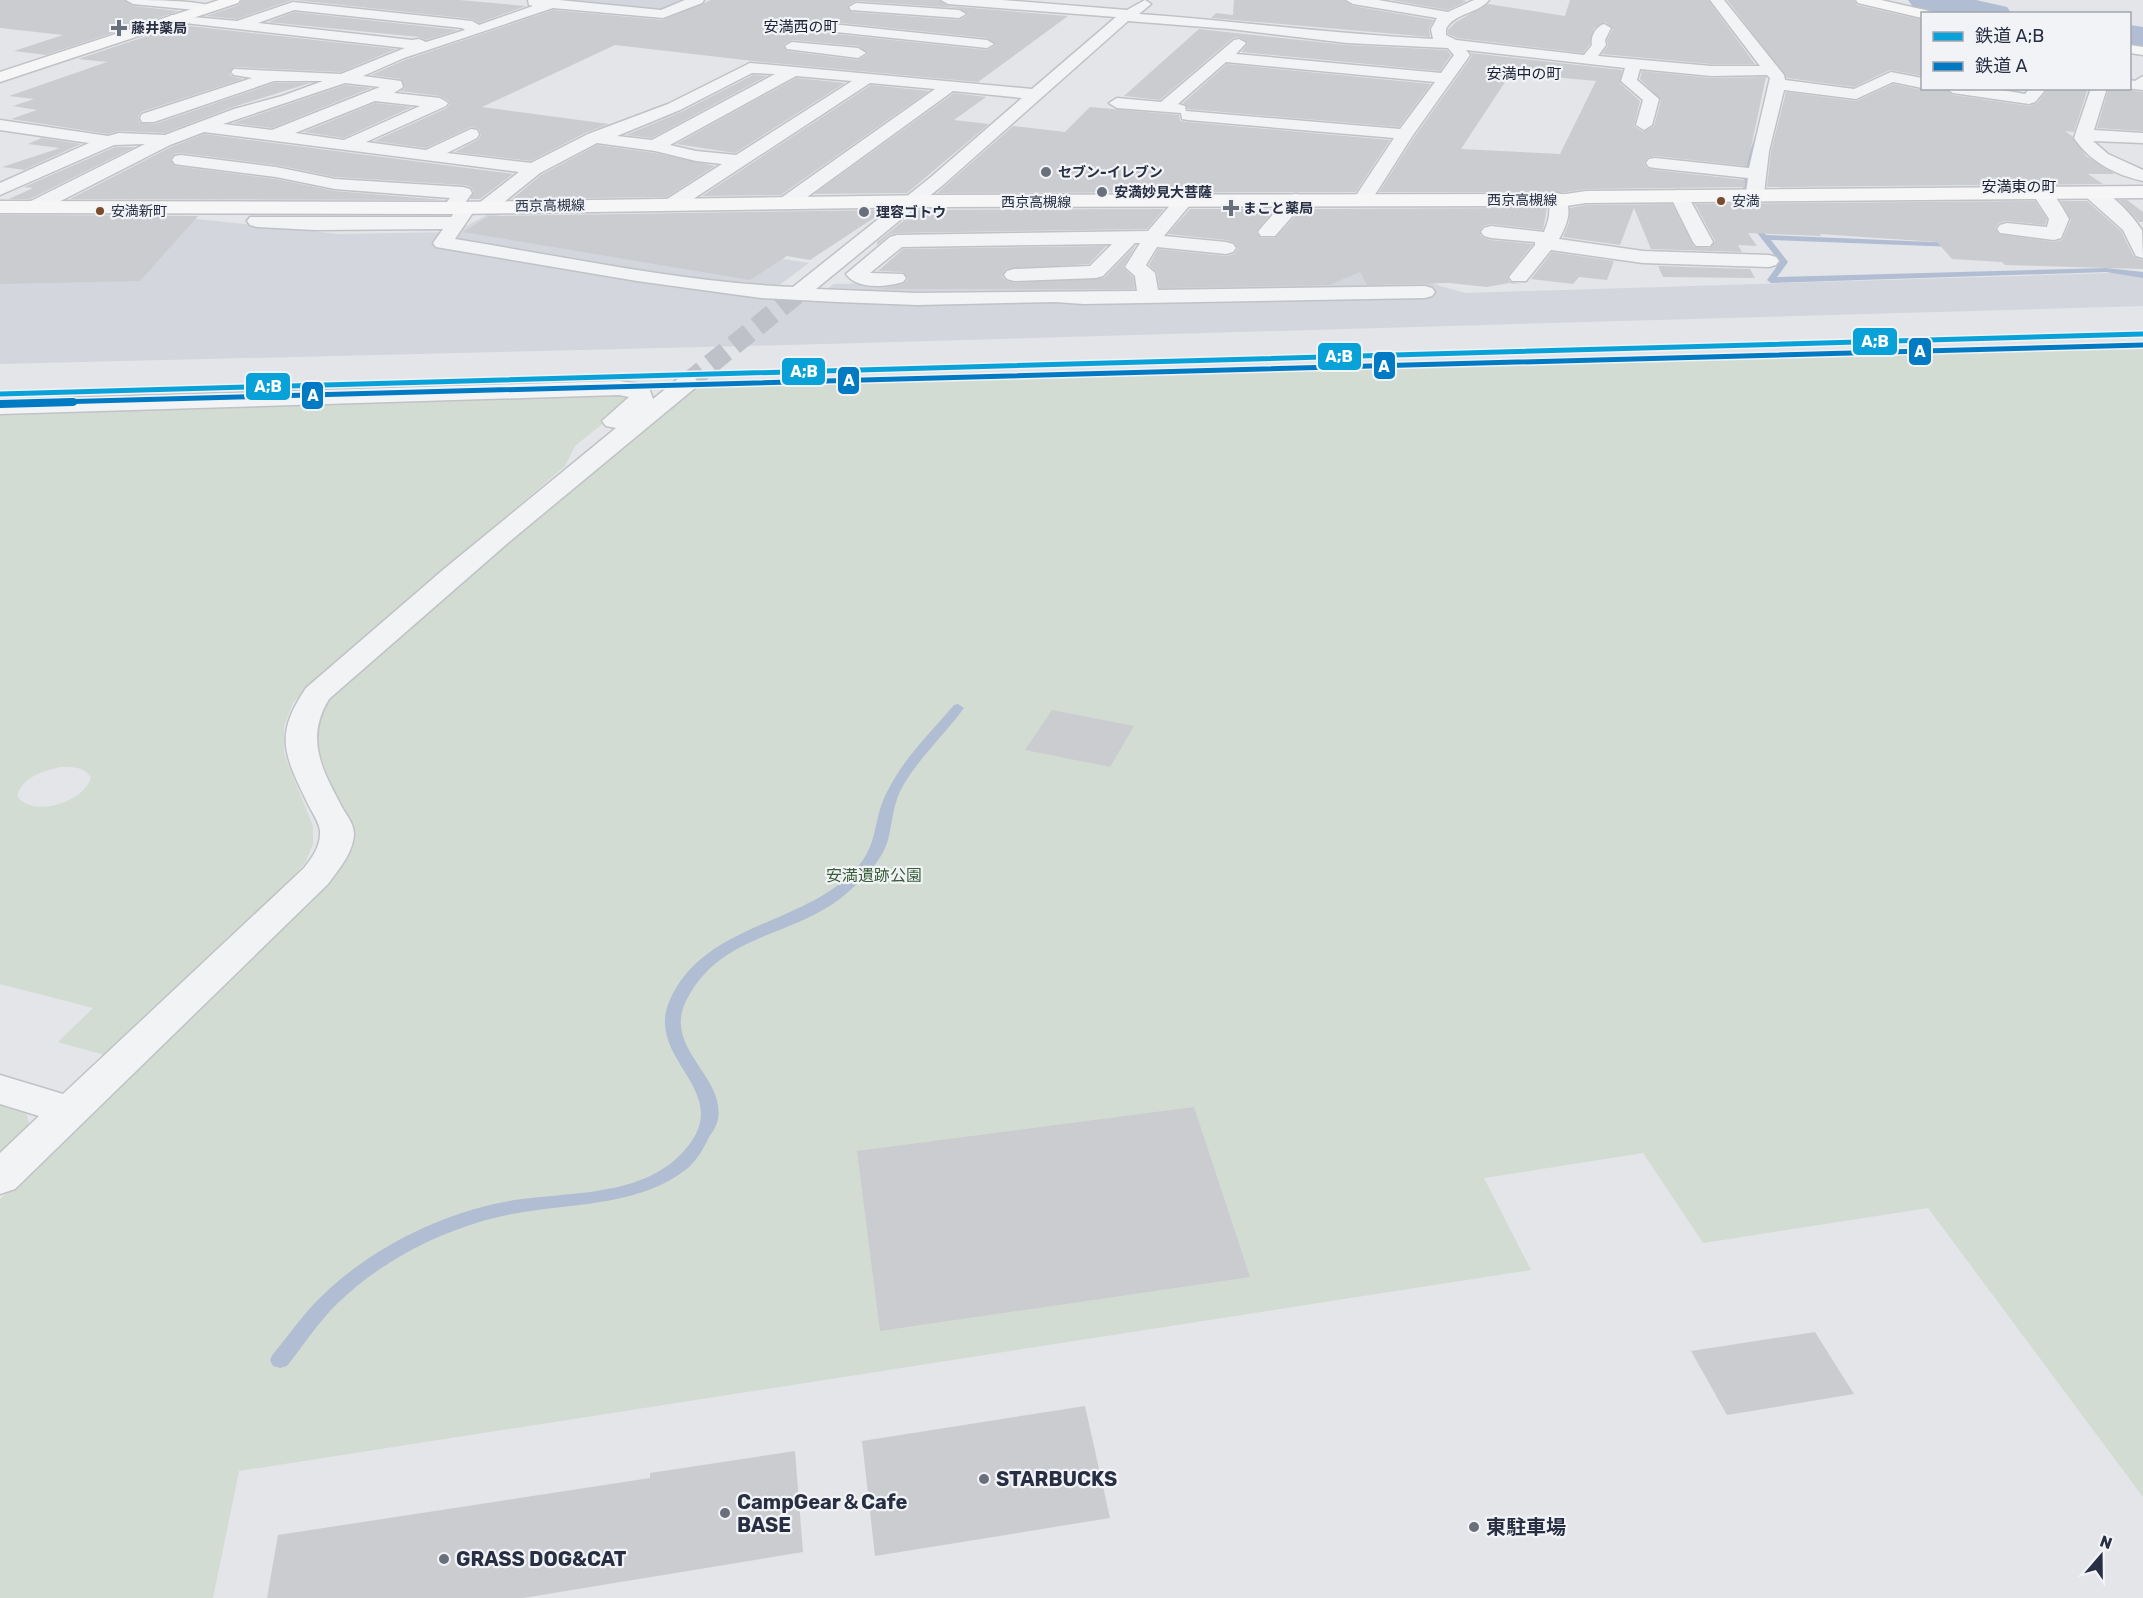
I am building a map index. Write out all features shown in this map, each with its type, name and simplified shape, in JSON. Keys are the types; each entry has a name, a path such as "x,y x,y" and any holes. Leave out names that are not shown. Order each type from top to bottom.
{"main road":[{"path":"0,77 233,0"},
{"path":"1863,0 1921,13"},
{"name":"西京高槻線","path":"0,207 465,211 671,205 1185,200 1557,200 1586,197 1755,194 2143,192"}],"street":[{"path":"133,0 210,8"},
{"path":"520,1 663,14 697,0"},
{"path":"948,0 1310,35 1452,44 1634,65 1774,77 1856,94 1892,77 1921,82"},
{"path":"802,290 910,203 1093,43 1151,0"},
{"path":"1353,0 1448,16"},
{"path":"1364,197 1405,134 1462,55 1452,44 1439,37 1437,29 1440,22 1448,16 1473,7 1482,0"},
{"path":"1718,0 1774,77 1770,119 1760,151 1755,194"},
{"path":"34,207 164,141 240,112 288,99 399,55 555,3"},
{"path":"895,51 979,3"},
{"path":"176,18 235,26 414,45 472,25 293,6 235,26"},
{"path":"856,7 959,14"},
{"path":"1024,21 1043,9"},
{"path":"1310,35 1327,23"},
{"path":"822,27 920,37 992,41 969,55"},
{"path":"1177,110 1223,57 1256,28"},
{"path":"1588,60 1599,45 1598,40 1604,28"},
{"path":"671,205 861,77 876,58 792,46"},
{"path":"1223,57 1445,78"},
{"path":"1634,65 1629,81 1651,99 1644,125"},
{"path":"1036,94 947,79 925,83 750,68 664,111 594,138 534,169 465,211 443,243 636,275 760,291 917,299 1425,292"},
{"path":"655,146 793,71"},
{"path":"239,72 272,76 345,78 395,84 395,87 375,96 275,135"},
{"path":"148,118 272,76"},
{"path":"785,204 947,79"},
{"path":"1967,90 2029,99 2037,90"},
{"path":"2098,90 2083,135 2087,144 2101,157 2143,176"},
{"path":"346,145 440,103 375,96"},
{"path":"1117,103 1405,134"},
{"path":"0,125 108,141"},
{"path":"204,127 534,169"},
{"path":"427,156 471,134"},
{"path":"2083,135 2143,138"},
{"path":"0,190 108,141 119,138 173,139"},
{"path":"594,138 739,161"},
{"path":"181,160 276,172 315,181 367,182 463,193 465,211"},
{"path":"1655,163 1757,174"},
{"path":"0,173 29,177"},
{"path":"2093,192 2120,215 2138,235 2143,252"},
{"path":"2007,229 2054,234 2059,219 2053,207 2041,193"},
{"path":"1680,196 1703,242"},
{"path":"1148,297 1145,273 1135,267 1140,255 1185,200"},
{"path":"1268,232 1296,200"},
{"path":"1500,264 1522,272 1557,230 1561,208 1557,200"},
{"path":"257,221 315,224 465,211"},
{"path":"1491,232 1643,257 1769,261"},
{"path":"991,275 1096,272 1129,238"},
{"path":"910,278 863,279 856,274 897,241 1153,238 1226,248"},
{"path":"0,1178 316,876 331,855 337,830 302,759 299,733 305,711 317,694 433,591 586,462 687,383"},
{"path":"0,407 619,388 640,390 642,399 591,438 583,453 586,462"},
{"path":"0,1089 70,1112"}],"shaded area":[{"path":"557,0 687,0 661,11"},
{"path":"489,214 809,263 778,286 817,291 825,290 834,284 1405,270 1437,285 1465,293 2113,273 2143,276 2143,306 788,345 0,364 0,215 168,216 338,234 455,232"}],"green space":[{"name":"安満遺跡公園","path":"2143,346 2143,1497 1928,1208 1703,1243 1643,1153 1484,1178 1531,1270 239,1471 213,1598 0,1598 0,1199 319,891 350,823 326,772 318,745 319,715 334,693 690,388"},
{"path":"615,392 628,396 628,403 575,446 565,466 311,683 293,703 284,726 284,754 313,826 313,844 305,863 288,884 108,1056 58,1042 93,1008 0,984 0,410","holes":["60,767 73,767 88,773 91,777 87,786 69,800 46,807 25,803 17,796 28,779"]},
{"path":"0,1105 26,1113 30,1126 0,1157"}],"building":[{"path":"0,0 124,0 133,6 179,11 46,55 14,51 63,35 0,28"},
{"path":"242,0 292,0 237,19 206,16 239,5"},
{"path":"295,0 459,0 526,6 479,23 472,19"},
{"path":"711,0 939,0 948,6 1068,16 978,82 762,62 615,45 482,107 609,124 587,132 531,161 455,152 479,139 481,135 479,129 471,127 426,148 374,141 447,108 450,104 440,96 400,91 405,88 401,79 371,75 405,60 553,10 663,20","holes":["856,1 959,8 968,15 959,20 851,12 847,6","817,22 987,38 996,45 987,50 817,32 813,26","792,40 858,46 868,54 858,60 787,51 783,45"]},
{"path":"1234,0 1344,0 1353,6 1434,20 1429,28 1430,37 1211,18 1216,13 1233,15"},
{"path":"1391,0 1461,0 1467,1 1448,10"},
{"path":"1570,0 1708,0 1755,64 1711,64 1602,54 1608,46 1607,40 1613,29 1605,22 1594,28 1590,44 1583,53 1457,38 1448,34 1448,30 1456,22 1488,4 1565,16"},
{"path":"1727,0 1854,0 1857,5 1921,20 1921,76 1890,70 1854,87 1787,78"},
{"path":"294,12 458,30 426,40 419,37 268,22"},
{"path":"180,25 396,49 341,72 234,67 229,74 243,79 141,112 138,117 140,123 155,124 274,83 310,83 233,107 165,133 119,131 108,134 11,119 37,110 13,106 34,99 9,96 107,62 78,59"},
{"path":"1199,29 1347,45 1447,50 1451,55 1440,71 1241,52 1248,43 1239,37 1233,38 1160,100 1124,96"},
{"path":"1471,53 1622,70 1620,83 1640,101 1634,126 1643,132 1654,126 1661,100 1640,79 1642,71 1711,78 1766,77 1747,166 1655,156 1647,158 1644,163 1647,168 1655,170 1745,180 1745,187 1586,189 1566,192 1379,192 1415,136 1472,56","holes":["1511,73 1596,81 1560,154 1461,149"]},
{"path":"1227,64 1431,84 1399,127 1188,109 1183,103"},
{"path":"753,75 767,76 652,138 626,135 681,112"},
{"path":"796,78 845,83 735,153 676,144"},
{"path":"1893,84 1921,90 1946,90 1953,95 2029,106 2037,103 2047,90 2087,90 2074,132 2065,131 2072,136 2086,156 2115,174 2088,174 2103,184 1767,187 1771,151 1786,92 1856,101"},
{"path":"345,85 371,88 272,128 233,123"},
{"path":"871,85 929,91 781,195 702,196"},
{"path":"2108,90 2143,92 2143,131 2097,128"},
{"path":"954,93 986,97 954,120 989,124 907,193 814,194"},
{"path":"375,103 412,107 344,138 304,132"},
{"path":"1090,107 1179,115 1180,121 1188,122 1390,140 1356,192 937,193 1013,126 1065,132"},
{"path":"204,134 513,174 480,199 470,199 474,192 471,187 464,185 335,177 276,165 181,153 175,154 170,159 175,166 276,179 335,191 443,200 70,199 171,147"},
{"path":"42,138 81,144 24,170 2,167 60,148 28,144"},
{"path":"597,145 655,153 715,166 667,197 512,199 541,175"},
{"path":"115,147 135,147 30,199 9,199 33,188 24,187"},
{"path":"2119,200 2127,200 2143,212 2143,222 2139,222"},
{"path":"2035,201 2047,219 2045,225 2006,221 1999,223 1995,228 1998,234 2054,242 2062,240 2071,220 2061,201 2087,201 2121,231 2134,257 2143,260 2143,269 2005,265 2002,262 1952,259 1937,242 1820,234 1821,236 1748,233 1757,246 1738,245 1742,252 1651,249 1634,208 1620,245 1563,237 1569,223 1570,208 1586,205 1672,204 1694,247 1710,248 1715,241 1695,204"},
{"path":"1547,208 1543,230 1491,224 1483,226 1479,232 1482,237 1490,240 1533,244 1507,277 1510,282 1522,285 1509,283 1487,287 1449,283 1367,285 1360,272 1329,285 1160,288 1157,273 1149,265 1158,249 1226,256 1234,254 1238,249 1235,243 1227,240 1168,234 1190,209 1275,209 1256,232 1261,238 1275,238 1302,209"},
{"path":"1164,209 1147,229 897,233 889,235 877,245 877,242 917,210"},
{"path":"886,210 810,260 787,256 750,280 463,232 489,216"},
{"path":"0,215 198,216 140,281 0,284"},
{"path":"1136,245 1123,267 1133,277 1134,289 880,289 904,284 908,279 903,272 878,271 903,249 1106,246 1089,264 1006,269 1002,276 1006,281 1014,283 1104,278"},
{"path":"1552,252 1614,261 1607,280 1579,277 1573,284 1531,279"},
{"path":"1658,266 1750,269 1755,278 1663,277"},
{"path":"1052,710 1134,726 1110,767 1025,750"},
{"path":"1194,1107 1250,1277 880,1331 857,1151"},
{"path":"1815,1332 1854,1394 1727,1415 1691,1351"},
{"name":"STARBUCKS","path":"1085,1406 1110,1518 875,1556 862,1441"},
{"name":"GRASS DOG&CAT","path":"795,1451 803,1552 523,1598 267,1598 278,1535 650,1478 650,1473"}],"waterway":[{"path":"1925,0 1985,12"},
{"path":"2131,36 2143,38"},
{"path":"1747,192 1748,170 1759,131"},
{"path":"1745,199 1751,220 1763,237"},
{"path":"1763,237 1956,245"},
{"path":"1763,237 1784,262 1771,280 2106,270 2143,275"},
{"path":"280,1360 331,1298 367,1269 410,1243 457,1223 501,1209 594,1197 641,1186 662,1177 683,1162 698,1143 709,1122 710,1104 704,1088 676,1041 672,1023 677,1002 693,976 712,957 735,942 833,897 854,879 878,847 887,807 896,786 912,762 958,708"}],"tunnel":[{"path":"687,383 802,290"}],"rail line":[{"name":"A;B","path":"0,394 2143,334"},
{"name":"A","path":"0,404 2143,345"}],"place":[{"name":"藤井薬局","path":"119,28"},
{"name":"セブン-イレブン","path":"1046,172"},
{"name":"安満妙見大菩薩","path":"1102,192"},
{"name":"安満","path":"1721,201"},
{"name":"まこと薬局","path":"1231,208"},
{"name":"安満新町","path":"100,211"},
{"name":"理容ゴトウ","path":"864,212"},
{"name":"STARBUCKS","path":"984,1479"},
{"name":"CampGear＆Cafe BASE","path":"725,1513"},
{"name":"東駐車場","path":"1474,1527"},
{"name":"GRASS DOG&CAT","path":"444,1559"}],"district":[{"name":"安満西の町","path":"801,27"},
{"name":"安満中の町","path":"1524,74"},
{"name":"安満東の町","path":"2019,187"}]}
